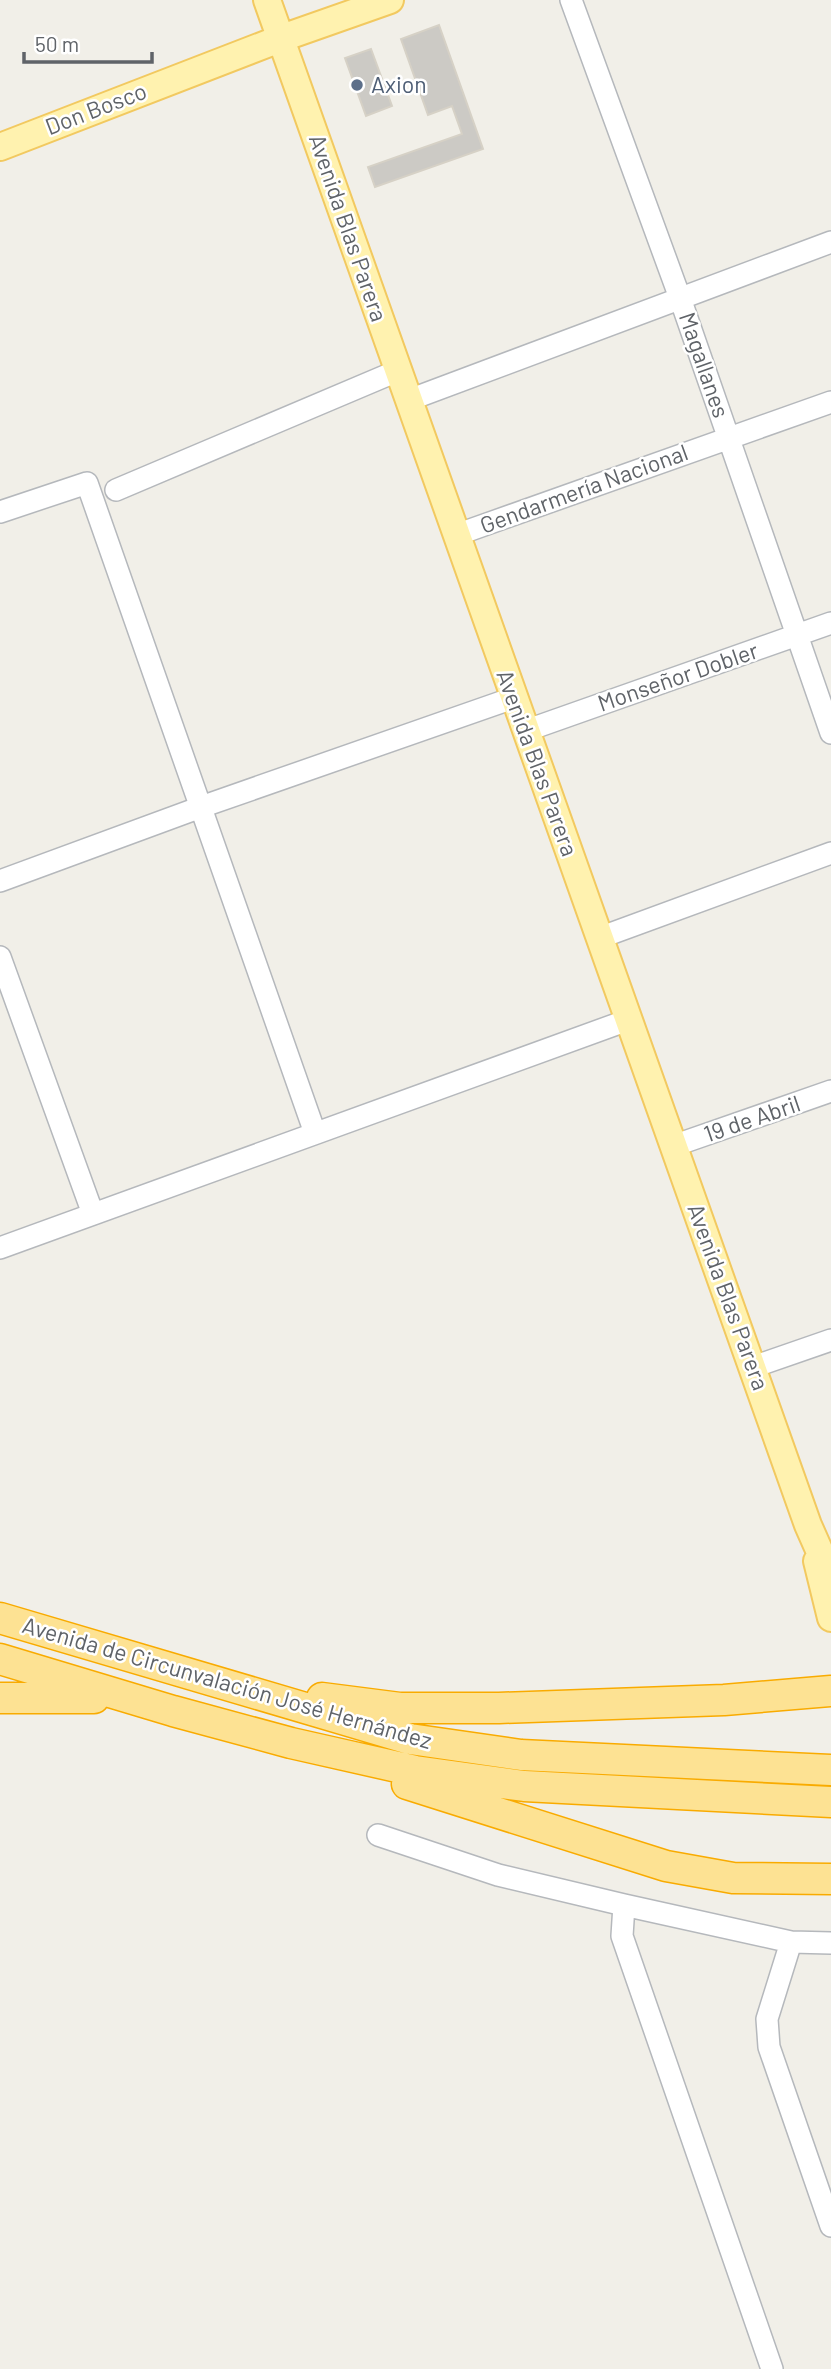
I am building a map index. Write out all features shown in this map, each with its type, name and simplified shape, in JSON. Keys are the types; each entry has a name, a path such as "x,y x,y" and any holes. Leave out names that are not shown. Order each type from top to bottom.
{"highway":[{"name":"Avenida de Circunvalación José Hernández","path":"0,1619 410,1739 521,1755 831,1770"},
{"name":"Avenida de Circunvalación José Hernández","path":"0,1660 173,1712 415,1771 524,1786 831,1802"},
{"path":"188,1673 400,1709 724,1700 831,1691"},
{"path":"0,1698 90,1697 173,1712"},
{"path":"332,1752 411,1786 666,1866 733,1878 831,1879"}],"main road":[{"name":"Avenida Blas Parera","path":"267,0 808,1525"},
{"name":"Don Bosco","path":"0,147 282,38 390,0"},
{"path":"808,1525 831,1577"},
{"path":"808,1525 831,1618"}],"street":[{"name":"Magallanes","path":"571,0 680,298 831,733"},
{"path":"409,401 831,242"},
{"path":"116,490 397,371"},
{"name":"Gendarmería Nacional","path":"456,535 831,402"},
{"path":"0,512 87,483 315,1133"},
{"name":"Monseñor Dobler","path":"525,731 831,623"},
{"path":"0,881 201,807 513,698"},
{"path":"599,938 831,853"},
{"path":"0,957 93,1214"},
{"path":"0,1248 628,1020"},
{"name":"19 de Abril","path":"673,1146 831,1091"},
{"path":"753,1367 831,1340"},
{"path":"378,1835 498,1875 791,1942 831,1943"},
{"path":"624,1905 622,1936 772,2369"},
{"path":"791,1942 766,2019 769,2047 831,2226"}],"building":[{"path":"439,25 483,149 375,187 368,167 462,134 452,106 428,115 401,39"},
{"path":"371,49 392,106 366,116 345,58"}],"place":[{"name":"Axion","path":"357,85"}]}
